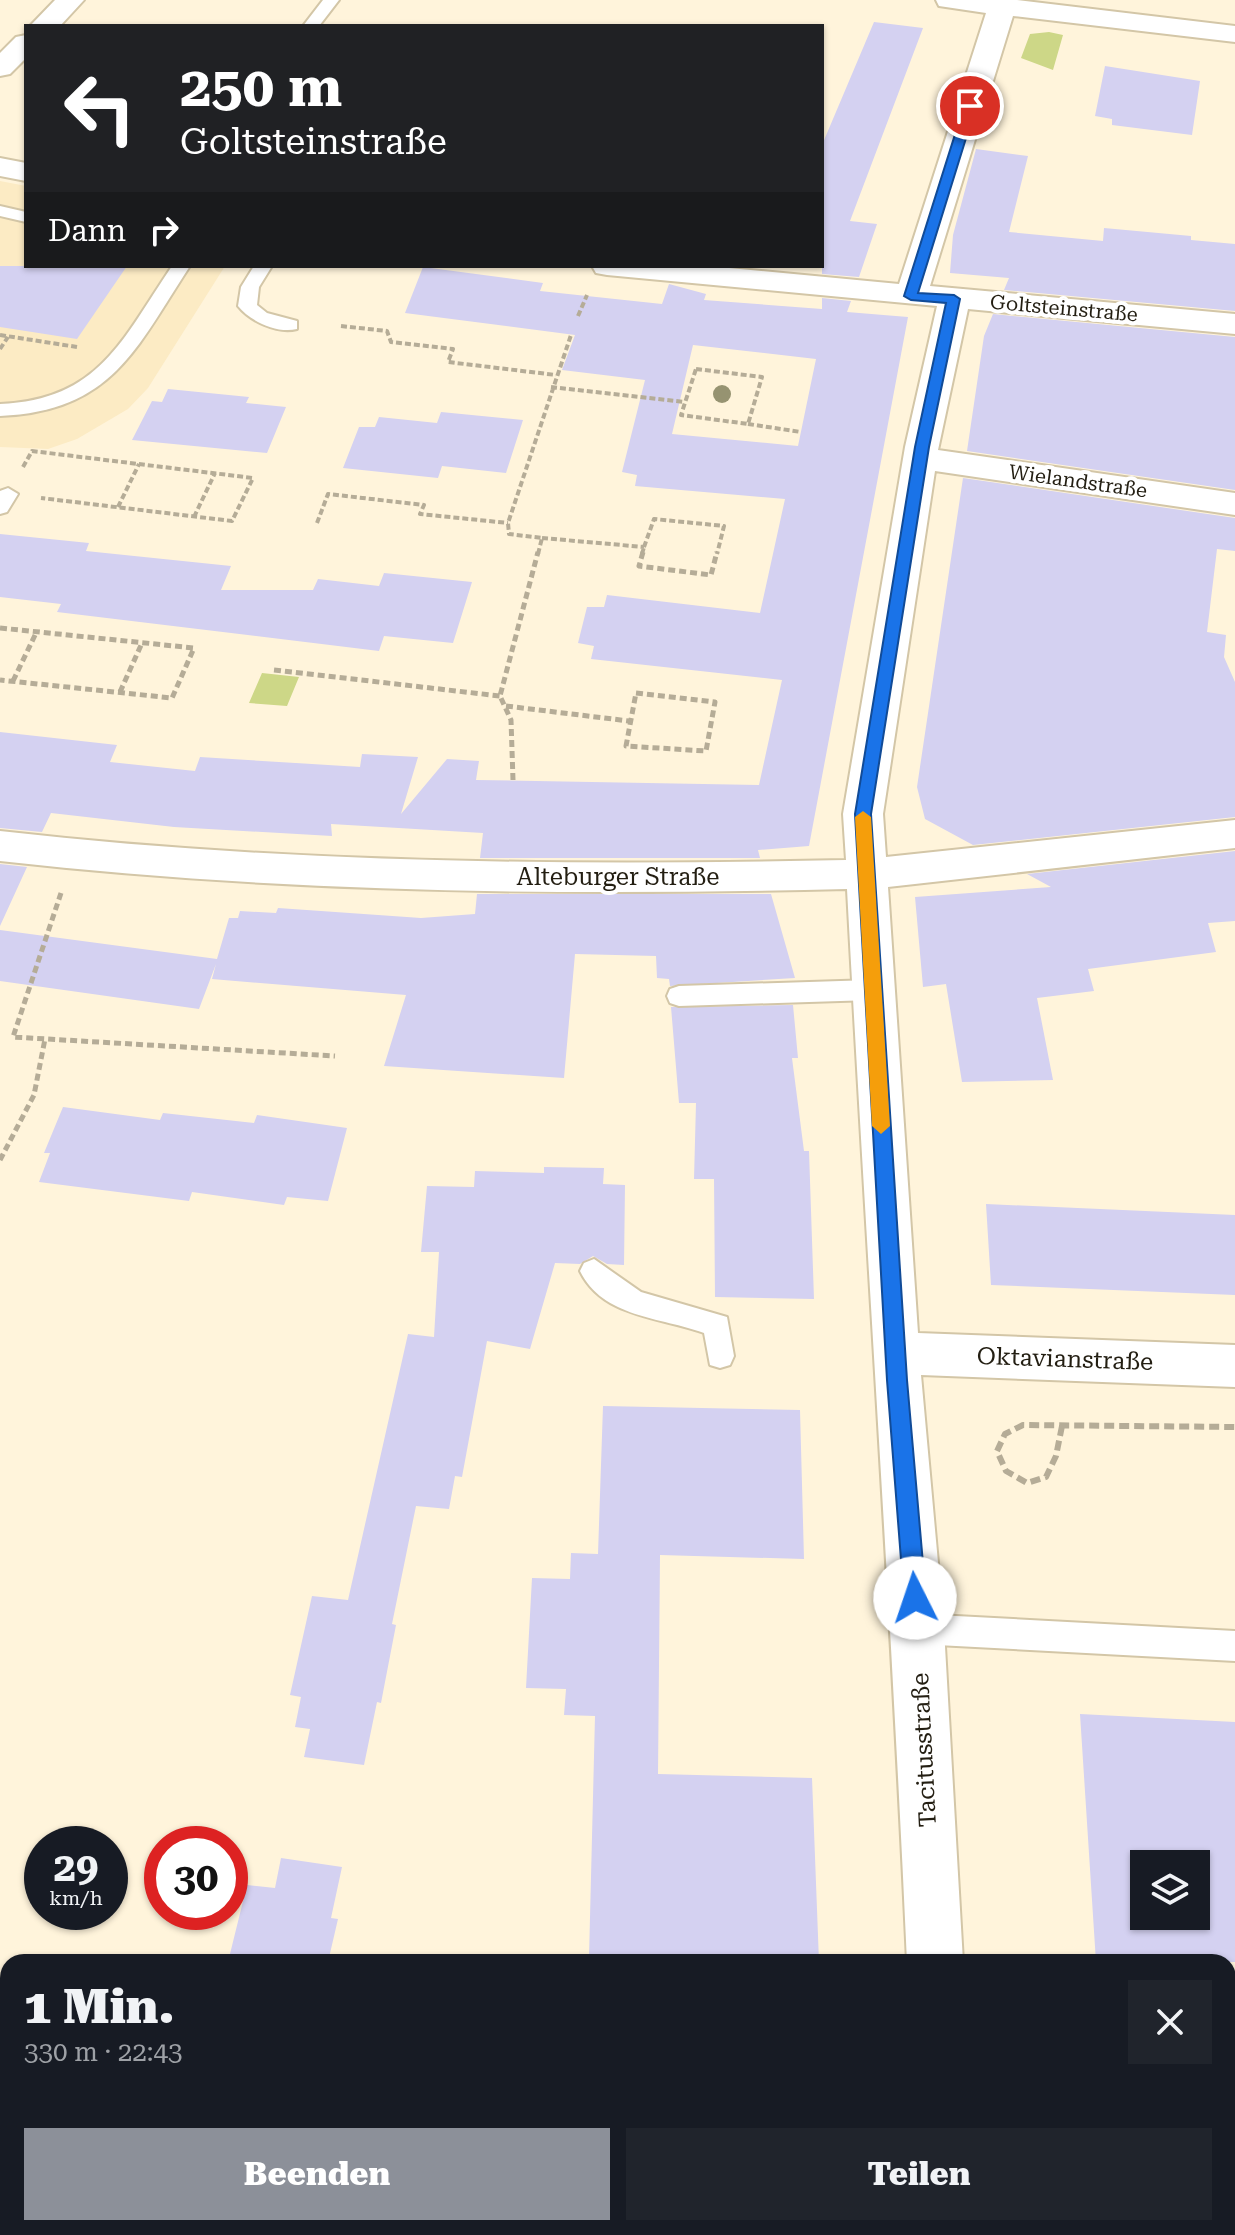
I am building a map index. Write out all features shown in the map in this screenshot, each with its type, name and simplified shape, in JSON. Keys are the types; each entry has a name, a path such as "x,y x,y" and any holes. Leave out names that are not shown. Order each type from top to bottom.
{"street":[{"path":"46,24 71,0"},
{"path":"949,0 1018,5 1235,34"},
{"path":"911,296 1018,5"},
{"path":"0,68 24,45"},
{"path":"0,167 24,172"},
{"name":"Goltsteinstraße","path":"627,268 1235,324"},
{"name":"Tacitusstraße","path":"935,1954 918,1629 896,1353 863,814 921,458 954,299"},
{"name":"Wielandstraße","path":"921,458 1235,504"},
{"name":"Alteburger Straße","path":"0,846 325,872 616,880 866,874 1235,834"},
{"name":"Oktavianstraße","path":"896,1353 1235,1366"}],"lane":[{"path":"313,24 331,0"},
{"path":"0,211 24,217"},
{"path":"0,410 54,406 98,382 180,268"},
{"path":"262,268 250,287 247,306 260,317 290,325"},
{"path":"679,996 872,990"},
{"path":"594,1271 605,1288 626,1301 699,1318 717,1326 720,1356"},
{"path":"918,1629 1235,1646"}],"path":[{"path":"341,326 387,331 391,342 453,349 448,362 556,375"},
{"path":"0,335 83,348"},
{"path":"571,335 551,387 508,523 509,534 644,547"},
{"path":"0,349 8,337"},
{"path":"748,424 762,377 696,369 681,415 801,432"},
{"path":"551,387 685,402"},
{"path":"32,451 215,473 253,478 232,521 118,507 4,500 32,451"},
{"path":"118,507 139,464"},
{"path":"194,517 215,473"},
{"path":"317,523 328,494 424,505 420,514 508,523"},
{"path":"654,519 724,526 711,575 639,566 644,547 654,519"},
{"path":"513,780 511,720 500,696 542,538"},
{"path":"0,628 194,648 172,698 0,680"},
{"path":"13,681 37,631"},
{"path":"120,692 142,643"},
{"path":"274,670 500,696"},
{"path":"636,693 715,702 706,751 626,746 629,721 636,693"},
{"path":"505,706 629,721"},
{"path":"74,854 13,1037 335,1056"},
{"path":"0,1160 34,1095 45,1039"},
{"path":"1062,1426 1056,1456 1046,1477 1027,1483 1006,1471 997,1451 1005,1434 1023,1425 1235,1427"}],"shaded area":[{"path":"0,181 24,186 24,268 224,268 148,388 128,409 77,439 48,449 0,447"}],"green space":[{"path":"1049,32 1063,35 1053,70 1021,58 1030,34"},
{"path":"262,673 299,677 287,706 249,703"}],"building":[{"path":"874,22 923,28 850,221 877,224 859,277 822,274 824,140"},
{"path":"1105,66 1200,81 1192,135 1112,125 1112,119 1095,116"},
{"path":"976,149 1028,156 1009,232 1103,241 1104,228 1191,236 1191,240 1235,244 1235,311 1004,290 1009,278 950,273 953,235"},
{"path":"0,266 126,268 77,339 0,327"},
{"path":"423,268 430,268 543,283 540,291 662,304 669,284 706,294 704,300 822,309 822,298 851,301 847,312 908,317 809,846 758,850 760,858 480,858 483,833 331,824 332,836 174,827 51,813 42,832 0,828 0,732 117,745 110,762 195,771 200,757 360,767 362,754 418,757 401,814 447,759 479,761 476,780 759,785 782,680 591,659 594,646 578,643 587,607 604,607 607,595 760,613 785,499 635,486 637,475 622,472 645,380 562,370 575,335 405,313","holes":["693,345 816,359 798,446 672,434"]},
{"path":"993,314 1235,337 1235,490 967,451 984,336"},
{"path":"168,389 249,397 246,403 286,407 267,453 132,440 152,401 162,402"},
{"path":"441,412 523,420 506,473 442,466 438,478 343,468 359,427 375,427 379,417 437,423"},
{"path":"963,478 1235,518 1235,551 1217,549 1207,632 1226,635 1224,657 1235,682 1235,817 973,845 925,819 917,787"},
{"path":"0,534 89,543 86,551 231,566 221,590 313,590 318,579 379,586 384,573 472,582 453,643 384,636 379,651 57,612 61,604 0,597"},
{"path":"1235,851 1235,921 1208,923 1216,952 1088,969 1094,991 1037,998 1053,1080 962,1082 946,984 923,987 915,897 1051,887 1027,874"},
{"path":"0,864 27,867 0,926"},
{"path":"477,894 771,894 795,978 670,986 669,979 657,978 656,956 575,954 564,1078 384,1066 406,995 212,979 216,964 199,1009 0,981 0,930 217,959 229,918 238,918 240,911 276,913 278,908 421,918 475,914"},
{"path":"793,1005 798,1058 792,1058 804,1151 809,1151 814,1299 715,1297 714,1179 694,1179 696,1103 679,1103 671,1007"},
{"path":"63,1107 160,1120 163,1113 254,1123 257,1115 347,1128 328,1201 287,1197 284,1205 192,1192 189,1201 39,1182 50,1153 44,1153"},
{"path":"544,1167 604,1168 603,1184 625,1185 624,1265 607,1264 593,1256 580,1264 555,1263 530,1349 487,1341 462,1477 455,1476 449,1509 416,1506 392,1624 396,1625 381,1703 377,1702 364,1765 304,1757 310,1729 295,1727 301,1697 290,1695 312,1596 348,1600 408,1334 434,1337 439,1252 421,1252 427,1186 474,1187 475,1171 544,1173"},
{"path":"986,1204 1235,1215 1235,1295 991,1285"},
{"path":"603,1406 800,1410 804,1559 660,1555 658,1774 812,1778 819,1954 589,1954 595,1716 564,1715 566,1689 526,1688 532,1578 570,1579 571,1553 598,1554"},
{"path":"1080,1714 1235,1722 1235,1954 1095,1954"},
{"path":"281,1858 342,1867 331,1918 338,1919 330,1954 230,1954 236,1930 248,1930 248,1885 275,1888"}],"slow traffic":[{"path":"863,817 881,1126"}],"route":[{"path":"915,1598 897,1380 863,814 922,447 954,299 911,296 970,106"}]}
